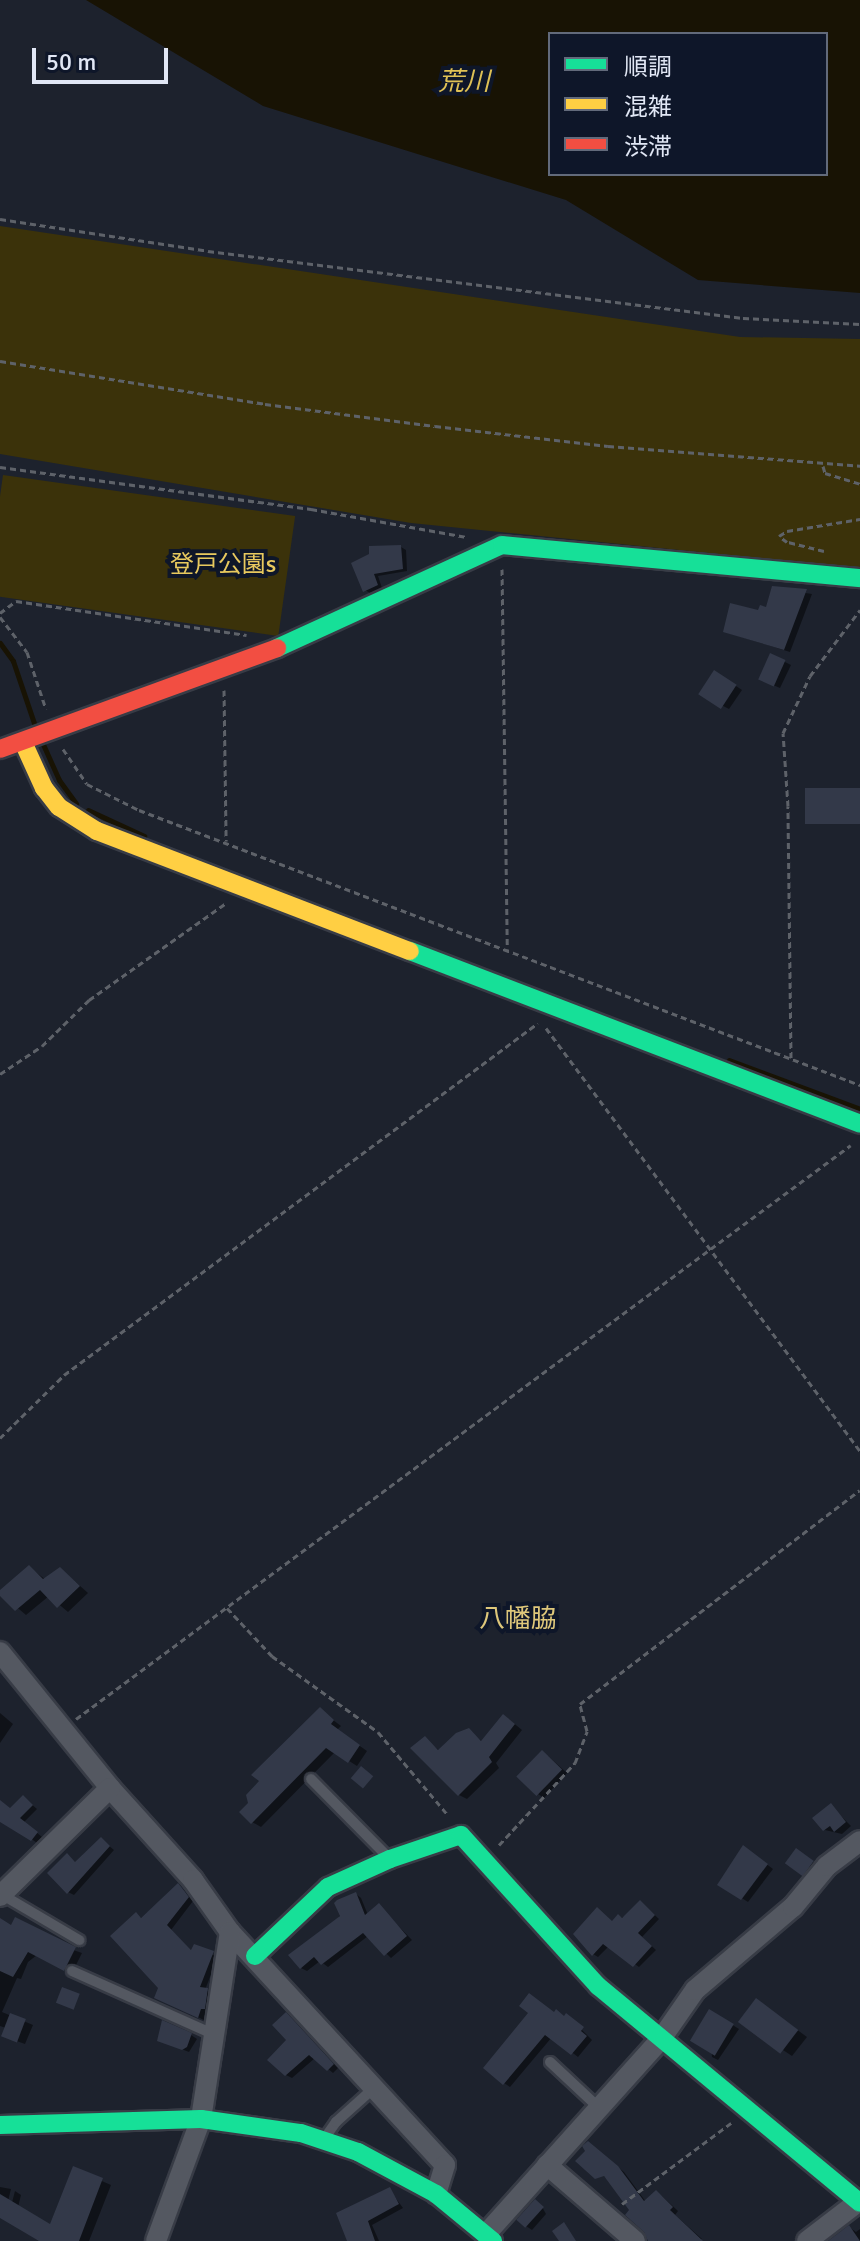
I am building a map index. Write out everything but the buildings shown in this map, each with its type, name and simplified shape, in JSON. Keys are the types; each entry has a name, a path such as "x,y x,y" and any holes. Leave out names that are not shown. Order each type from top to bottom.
{"street":[{"path":"0,749 224,670 502,545 860,578"},
{"path":"23,742 44,788 75,820 860,1124"},
{"path":"0,1652 110,1788 193,1880 230,1932 445,2165 436,2194"},
{"path":"3,1888 110,1788"},
{"path":"255,1956 328,1887 390,1859 461,1835 598,1986 859,2203 807,2241"},
{"path":"0,2125 201,2119 261,2125 324,2139 370,2158 436,2194 490,2237 597,2106 661,2039 695,1990 793,1907 827,1866 860,1841"},
{"path":"156,2241 201,2119 230,1932"},
{"path":"547,2165 635,2241"}],"lane":[{"path":"311,1779 390,1859"},
{"path":"3,1888 79,1940"},
{"path":"72,1971 215,2035"},
{"path":"550,2062 597,2106"},
{"path":"324,2139 336,2122 375,2087"}],"path":[{"path":"0,219 208,251 743,318 860,324"},
{"path":"0,361 265,404 435,426 822,465 860,466"},
{"path":"822,465 825,473 860,484"},
{"path":"0,467 311,509 502,545 507,951"},
{"path":"836,554 787,542 779,536 787,531 860,519"},
{"path":"256,636 16,601 0,615 27,652 53,730 70,764 87,784 107,796 860,1085"},
{"path":"791,1058 788,806 783,733 810,676 860,610"},
{"path":"224,670 226,841"},
{"path":"0,1074 42,1046 89,1000 247,889"},
{"path":"0,1438 64,1375 541,1021 860,1451"},
{"path":"63,1729 860,1138"},
{"path":"486,1860 575,1763 587,1731 580,1704 860,1490"},
{"path":"226,1607 272,1656 378,1732 461,1835"},
{"path":"606,2216 748,2110"}],"green space":[{"path":"0,226 740,337 860,339 860,568 411,523 0,454"},
{"name":"登戸公園s","path":"3,475 295,516 278,636 0,597 0,496"}],"water":[{"name":"荒川","path":"86,0 860,0 860,293 698,280 566,200 263,106"}],"waterway":[{"path":"0,643 13,661 35,726"},
{"path":"42,742 59,780 76,803"},
{"path":"88,810 144,836"},
{"path":"729,1060 860,1109"}],"traffic: fast":[{"path":"277,648 502,545 860,578"},
{"path":"410,951 860,1124"},
{"path":"255,1956 328,1887 390,1859 461,1835 598,1986 860,2203"},
{"path":"0,2125 201,2119 301,2133 358,2152 436,2194 493,2241"}],"traffic: slow":[{"path":"23,742 44,788 59,807 97,831 410,951"}],"traffic: jam":[{"path":"0,749 277,648"}],"district":[{"name":"八幡脇","path":"518,1620"}]}
